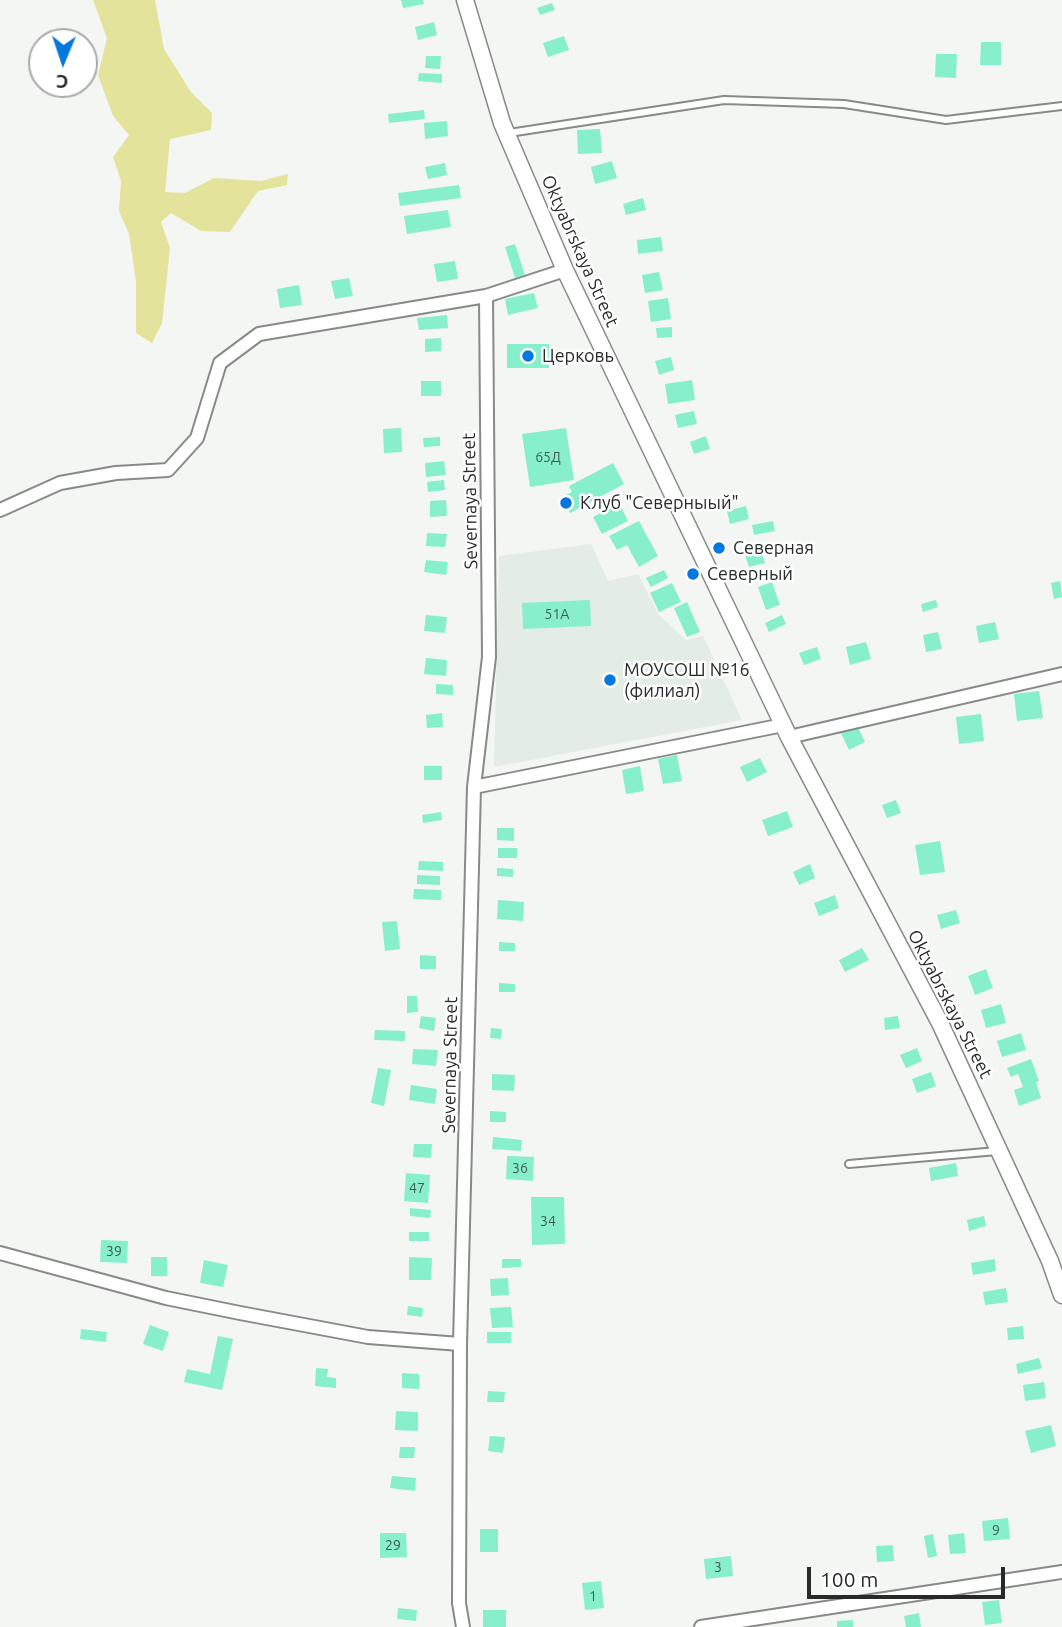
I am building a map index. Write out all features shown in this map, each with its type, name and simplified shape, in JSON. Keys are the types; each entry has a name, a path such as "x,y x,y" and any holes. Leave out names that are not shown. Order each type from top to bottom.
{"street":[{"name":"Oktyabrskaya Street","path":"465,0 507,134 565,270 786,731 940,1023 1050,1261 1062,1295"},
{"path":"0,510 60,483 116,473 168,470 197,438 220,363 260,334 486,296 565,270"},
{"name":"Severnaya Street","path":"463,1627 458,1602 460,1344 474,787 489,657 486,296"},
{"path":"474,787 786,731 1062,674"},
{"path":"0,1253 166,1298 240,1313 368,1337 460,1344"},
{"path":"701,1627 1062,1572"}],"lane":[{"path":"507,134 724,100 844,104 946,120 1062,106"},
{"path":"849,1164 999,1151"}],"shaded area":[{"path":"93,0 155,0 164,49 191,92 212,113 211,130 170,139 165,192 185,193 214,178 261,181 288,174 287,185 258,191 230,232 201,231 171,213 161,222 170,248 162,323 152,343 136,333 136,281 129,234 119,211 121,181 113,157 129,135 113,116 98,75 107,38"},
{"name":"МОУСОШ №16 (филиал)","path":"591,544 608,581 638,574 659,615 686,640 703,636 742,720 494,767 499,556"}],"building":[{"path":"401,0 423,0 424,4 403,8"},
{"path":"552,3 555,10 540,15 537,8"},
{"path":"434,22 437,35 418,40 415,27"},
{"path":"564,36 569,50 548,57 543,43"},
{"path":"981,42 1001,42 1001,65 980,65"},
{"path":"936,54 957,54 956,78 935,77"},
{"path":"426,56 441,56 440,69 425,68"},
{"path":"419,73 442,74 442,83 418,81"},
{"path":"424,110 425,119 389,123 388,114"},
{"path":"447,121 448,136 425,139 424,123"},
{"path":"600,129 602,153 578,154 577,130"},
{"path":"612,161 617,178 595,184 591,167"},
{"path":"445,163 447,175 428,179 425,167"},
{"path":"459,185 461,198 400,206 398,193"},
{"path":"643,198 646,210 626,215 623,204"},
{"path":"448,210 451,227 407,234 404,216"},
{"path":"661,237 663,251 638,254 637,240"},
{"path":"515,244 525,275 515,278 505,247"},
{"path":"455,261 458,279 437,282 434,264"},
{"path":"659,272 663,290 645,293 642,275"},
{"path":"349,278 353,296 335,299 331,281"},
{"path":"299,285 302,305 280,308 277,289"},
{"path":"534,293 538,308 508,315 505,299"},
{"path":"668,298 671,319 651,322 648,301"},
{"path":"447,315 448,328 419,330 417,318"},
{"path":"672,327 672,337 657,338 656,328"},
{"path":"441,338 441,351 425,352 425,339"},
{"name":"Церковь","path":"507,344 549,344 549,368 507,368"},
{"path":"671,357 674,370 659,375 655,361"},
{"path":"692,380 695,400 668,404 665,384"},
{"path":"421,381 441,381 441,396 421,396"},
{"path":"694,411 697,424 678,428 675,415"},
{"path":"401,428 402,452 384,453 383,429"},
{"path":"566,428 574,480 530,487 522,434"},
{"path":"706,436 710,449 694,454 690,442"},
{"path":"440,437 440,446 424,447 423,438"},
{"path":"444,461 446,475 426,477 425,463"},
{"path":"613,463 624,484 570,513 561,497 572,492 569,486"},
{"path":"444,480 445,490 428,492 427,482"},
{"path":"446,500 447,516 430,517 430,501"},
{"path":"619,503 628,521 602,534 593,517"},
{"path":"746,506 749,519 730,524 727,511"},
{"path":"639,521 658,556 639,567 627,545 617,550 609,536"},
{"path":"773,521 775,531 754,535 752,525"},
{"path":"427,533 447,534 445,547 426,546"},
{"path":"760,547 765,563 749,567 744,552"},
{"path":"426,560 448,562 446,575 424,572"},
{"path":"664,570 668,578 651,587 646,578"},
{"path":"1060,581 1062,597 1054,599 1051,583"},
{"path":"772,582 780,605 766,610 758,587"},
{"path":"672,583 681,602 659,612 650,593"},
{"path":"590,600 591,626 523,629 522,603"},
{"path":"936,600 938,607 923,612 921,604"},
{"path":"687,602 700,632 687,637 674,608"},
{"path":"426,615 447,617 445,633 424,631"},
{"path":"782,615 786,624 769,632 765,623"},
{"path":"995,622 999,639 979,643 976,626"},
{"path":"938,632 942,649 926,652 923,635"},
{"path":"866,642 871,659 850,665 846,647"},
{"path":"817,647 821,659 804,665 799,653"},
{"path":"426,658 447,660 446,676 424,674"},
{"path":"436,684 453,685 453,695 436,694"},
{"path":"1039,691 1043,718 1017,721 1014,694"},
{"path":"442,713 443,727 427,728 426,715"},
{"path":"981,714 984,741 959,744 956,717"},
{"path":"857,725 865,742 849,750 841,733"},
{"path":"677,755 682,781 663,784 658,759"},
{"path":"760,758 767,772 747,782 740,767"},
{"path":"424,766 442,766 442,780 424,780"},
{"path":"640,766 644,791 626,794 622,770"},
{"path":"896,800 901,813 887,818 882,805"},
{"path":"787,811 793,827 768,836 762,820"},
{"path":"441,812 442,820 423,823 422,815"},
{"path":"497,828 514,828 514,841 497,840"},
{"path":"940,841 945,872 920,875 915,845"},
{"path":"498,848 517,848 517,858 498,858"},
{"path":"419,861 443,862 443,871 418,870"},
{"path":"810,864 815,878 799,885 793,872"},
{"path":"497,868 513,869 513,877 497,876"},
{"path":"417,875 440,876 440,885 417,884"},
{"path":"414,889 441,890 441,900 413,899"},
{"path":"835,895 839,908 819,916 814,903"},
{"path":"498,900 524,902 523,921 497,919"},
{"path":"956,910 960,923 941,929 937,915"},
{"path":"397,921 400,949 385,951 382,922"},
{"path":"499,942 515,943 515,951 499,951"},
{"path":"862,948 869,960 845,972 839,960"},
{"path":"420,955 436,956 436,969 420,969"},
{"path":"986,969 993,988 975,995 968,976"},
{"path":"499,983 515,984 515,992 499,992"},
{"path":"407,996 417,996 418,1012 407,1013"},
{"path":"1001,1004 1006,1023 986,1028 981,1010"},
{"path":"421,1016 436,1018 434,1031 419,1028"},
{"path":"898,1016 900,1028 885,1030 884,1018"},
{"path":"491,1028 502,1029 501,1039 490,1038"},
{"path":"375,1030 405,1031 405,1041 374,1040"},
{"path":"1021,1033 1026,1050 1002,1057 997,1041"},
{"path":"917,1048 922,1061 906,1068 900,1055"},
{"path":"413,1049 438,1050 436,1066 412,1064"},
{"path":"1031,1059 1039,1081 1036,1082 1041,1098 1019,1106 1014,1090 1023,1087 1018,1074 1011,1077 1007,1068"},
{"path":"378,1068 391,1070 384,1106 371,1103"},
{"path":"931,1072 936,1086 917,1093 912,1079"},
{"path":"492,1074 515,1075 514,1091 492,1090"},
{"path":"411,1085 437,1089 435,1104 409,1100"},
{"path":"490,1111 506,1112 506,1122 490,1122"},
{"path":"493,1137 522,1140 521,1151 492,1149"},
{"path":"414,1144 432,1144 431,1158 413,1157"},
{"path":"507,1156 534,1157 533,1181 506,1179"},
{"path":"956,1163 958,1176 931,1181 929,1168"},
{"path":"406,1173 430,1175 428,1203 404,1201"},
{"path":"531,1197 564,1197 565,1244 532,1245"},
{"path":"410,1208 431,1210 430,1218 410,1216"},
{"path":"984,1216 986,1226 969,1231 967,1220"},
{"path":"409,1232 429,1232 429,1241 409,1241"},
{"path":"101,1240 128,1241 127,1263 100,1262"},
{"path":"151,1257 167,1257 167,1276 151,1276"},
{"path":"409,1257 432,1258 431,1280 409,1280"},
{"path":"502,1259 521,1259 521,1267 502,1268"},
{"path":"995,1259 996,1271 973,1275 971,1263"},
{"path":"204,1260 228,1265 223,1287 200,1283"},
{"path":"508,1278 509,1295 491,1296 490,1279"},
{"path":"1006,1288 1008,1302 985,1305 983,1292"},
{"path":"408,1306 423,1308 422,1317 407,1315"},
{"path":"511,1307 513,1327 492,1328 490,1308"},
{"path":"150,1325 169,1332 163,1351 143,1344"},
{"path":"1023,1326 1024,1339 1008,1340 1007,1328"},
{"path":"81,1329 107,1332 106,1342 80,1339"},
{"path":"487,1332 511,1332 511,1343 487,1343"},
{"path":"218,1336 233,1339 222,1390 184,1382 187,1369 210,1374"},
{"path":"1039,1358 1042,1368 1018,1374 1016,1364"},
{"path":"316,1368 328,1369 327,1377 336,1378 336,1388 315,1386"},
{"path":"402,1373 419,1374 419,1389 402,1388"},
{"path":"1044,1382 1046,1398 1025,1401 1023,1385"},
{"path":"488,1391 505,1392 504,1402 487,1402"},
{"path":"396,1411 418,1412 418,1431 395,1430"},
{"path":"1051,1425 1056,1446 1031,1453 1025,1431"},
{"path":"490,1436 505,1437 503,1453 488,1451"},
{"path":"400,1447 415,1447 414,1458 399,1458"},
{"path":"392,1476 416,1478 415,1491 390,1488"},
{"path":"1008,1518 1010,1539 984,1541 982,1521"},
{"path":"480,1529 498,1529 498,1552 480,1552"},
{"path":"380,1533 406,1533 407,1557 380,1558"},
{"path":"964,1533 966,1553 950,1554 948,1535"},
{"path":"933,1534 937,1556 928,1558 924,1536"},
{"path":"893,1545 894,1561 877,1562 876,1546"},
{"path":"731,1556 733,1576 706,1579 704,1559"},
{"path":"601,1581 604,1608 585,1610 582,1583"},
{"path":"999,1600 1002,1623 985,1625 982,1602"},
{"path":"398,1608 417,1610 416,1621 397,1619"},
{"path":"483,1610 506,1610 506,1627 483,1627"},
{"path":"919,1613 921,1627 906,1627 904,1616"},
{"path":"853,1620 853,1627 837,1627 837,1621"}],"place":[{"name":"Церковь","path":"528,356"},
{"name":"Клуб \"Северныый\"","path":"566,503"},
{"name":"Северная","path":"719,548"},
{"name":"Северный","path":"693,574"},
{"name":"МОУСОШ №16 (филиал)","path":"610,680"}]}
